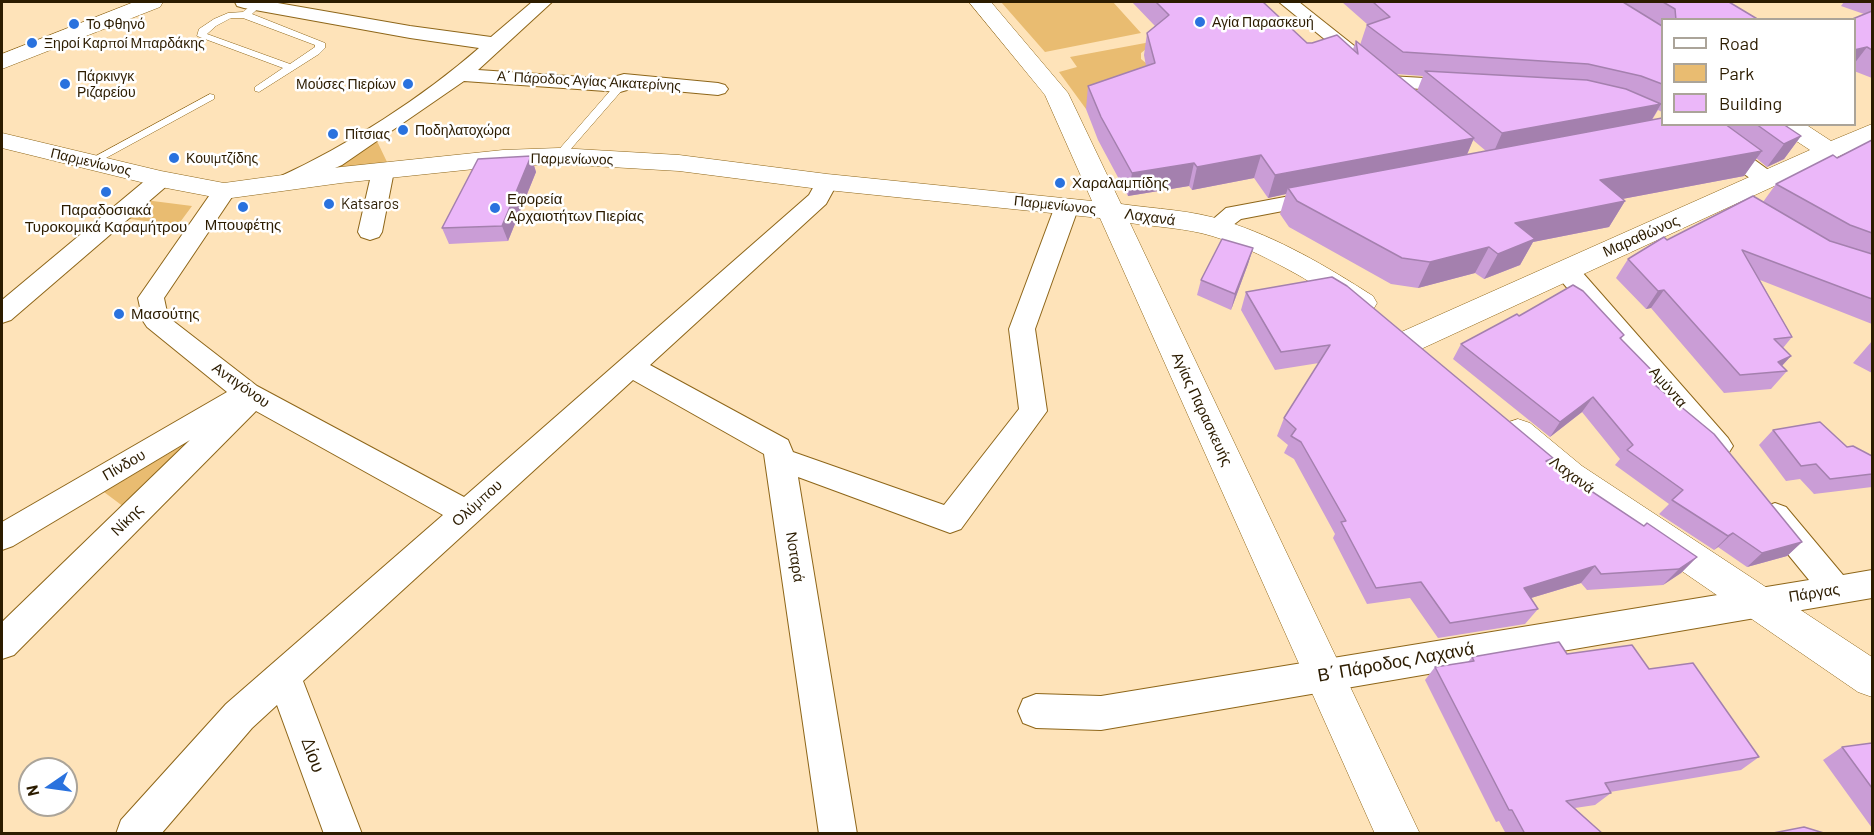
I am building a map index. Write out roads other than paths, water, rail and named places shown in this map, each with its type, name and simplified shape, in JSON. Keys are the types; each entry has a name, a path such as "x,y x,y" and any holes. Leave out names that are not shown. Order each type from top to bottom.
{"street":[{"path":"2,62 152,2"},
{"path":"287,182 334,160 460,75 543,2"},
{"name":"Αγίας Παρασκευής","path":"980,2 1056,93 1398,834"},
{"path":"1288,2 1416,105"},
{"path":"249,7 495,44"},
{"name":"Α΄ Πάροδος Αγίας Αικατερίνης","path":"460,75 620,86 624,80 718,89"},
{"path":"1389,82 1478,87"},
{"path":"1790,126 1828,151"},
{"name":"Μαραθώνος","path":"1410,341 1872,132"},
{"path":"1703,133 1766,179"},
{"name":"Παρμενίωνος","path":"2,141 161,179 224,191 383,171 559,156 679,163 827,182 1110,211"},
{"path":"370,232 383,171"},
{"path":"2,314 161,179"},
{"name":"Ολύμπου","path":"135,834 239,716 818,199 827,182"},
{"name":"Αντιγόνου","path":"224,191 151,298 156,321 250,395 467,513"},
{"path":"1216,227 1234,213 1347,192"},
{"path":"1730,196 1758,212"},
{"path":"630,366 778,448 780,459 951,520 1033,411 1022,330 1067,206"},
{"name":"Λαχανά","path":"1110,211 1216,227 1260,244 1312,270 1351,295 1437,364"},
{"name":"Αμύντα","path":"1566,270 1738,470"},
{"name":"Πίνδου","path":"2,537 250,395"},
{"name":"Νίκης","path":"2,644 250,395"},
{"name":"Λαχανά","path":"1499,416 1570,476 1872,679"},
{"name":"Νοταρά","path":"780,459 838,834"},
{"path":"1760,498 1835,589"},
{"name":"Πάργας","path":"1755,602 1872,584"},
{"name":"Β΄ Πάροδος Λαχανά","path":"1036,711 1101,713 1755,602"},
{"name":"Δίου","path":"284,676 343,834"}],"lane":[{"path":"259,88 292,68 315,52 320,48 320,43 249,7 227,15 203,31 202,36 292,68"},
{"path":"559,156 620,86"},
{"path":"91,162 210,97"}],"place":[{"name":"Αγία Παρασκευή","path":"1200,22"},
{"name":"Το Φθηνό","path":"74,24"},
{"name":"Ξηροί Καρποί Μπαρδάκης","path":"32,43"},
{"name":"Πάρκινγκ Ριζαρείου","path":"65,84"},
{"name":"Μούσες Πιερίων","path":"408,84"},
{"name":"Ποδηλατοχώρα","path":"403,130"},
{"name":"Πίτσιας","path":"333,134"},
{"name":"Κουιμτζίδης","path":"174,158"},
{"name":"Χαραλαμπίδης","path":"1060,183"},
{"name":"Παραδοσιακά Τυροκομικά Καραμήτρου","path":"106,192"},
{"name":"Katsaros","path":"329,204"},
{"name":"Μπουφέτης","path":"243,207"},
{"name":"Εφορεία Αρχαιοτήτων Πιερίας","path":"495,208"},
{"name":"Μασούτης","path":"119,314"}]}
